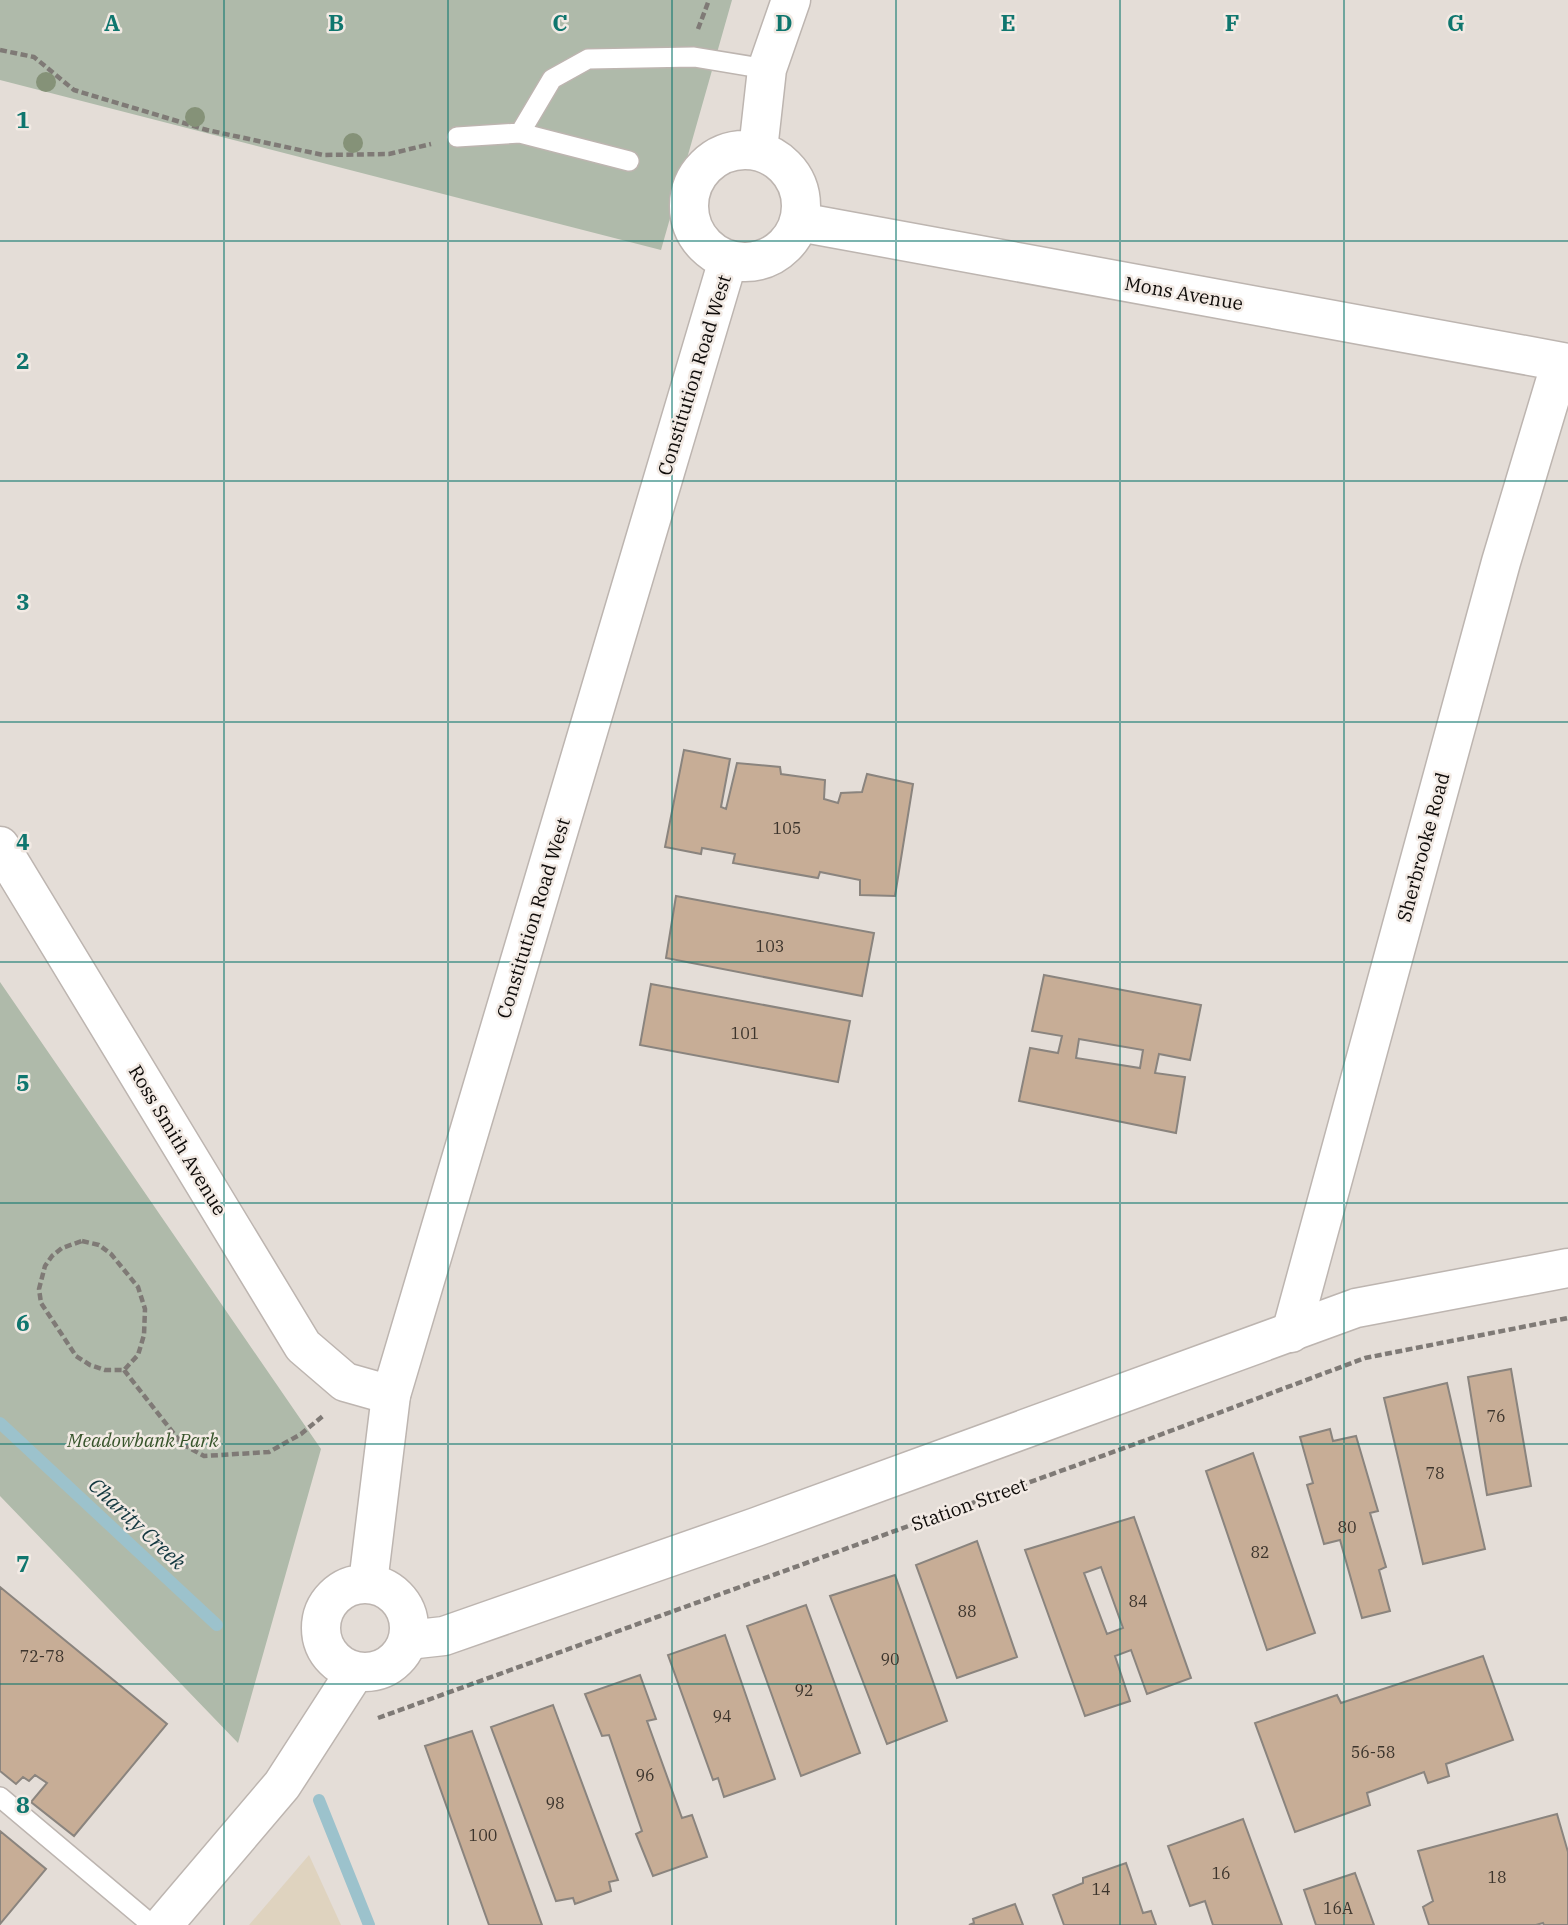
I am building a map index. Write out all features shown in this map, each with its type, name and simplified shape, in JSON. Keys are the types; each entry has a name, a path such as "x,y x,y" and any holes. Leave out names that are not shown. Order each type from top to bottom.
{"street":[{"path":"758,150 767,69 791,0"},
{"path":"739,149 758,150 775,157 789,170 798,186 802,204 799,222 791,238 779,251 754,261 728,260 711,251 698,237 690,219 689,200 694,181 705,165 720,154 739,149"},
{"name":"Mons Avenue","path":"799,222 1564,363"},
{"name":"Constitution Road West","path":"368,1583 391,1395 728,260"},
{"name":"Sherbrooke Road","path":"1291,1333 1501,562 1564,363"},
{"name":"Ross Smith Avenue","path":"0,846 303,1346 345,1382 391,1395"},
{"path":"408,1640 444,1636 756,1527 1356,1308 1567,1274"},
{"path":"368,1583 387,1589 402,1602 409,1620 408,1640 400,1655 388,1666 372,1672 355,1672 340,1665 328,1654 322,1638 321,1622 326,1606 337,1593 352,1585 368,1583"},
{"path":"163,1925 282,1785 355,1672"}],"lane":[{"path":"520,133 552,79 588,59 694,57 767,69"},
{"path":"457,137 520,133 629,160"},
{"path":"0,1797 152,1925"}],"path":[{"path":"0,50 34,57 74,90 207,130 323,155 389,154 457,137"},
{"path":"82,1241 99,1245 123,1267 138,1287 145,1309 145,1335 138,1355 124,1370 105,1370 76,1356 41,1303 39,1289 45,1266 62,1248 82,1241"},
{"name":"Station Street","path":"378,1718 1365,1358 1568,1318"},
{"path":"124,1370 182,1444 204,1456 269,1452 301,1434 325,1415 345,1382"}],"shaded area":[{"path":"309,1855 341,1925 249,1925"}],"green space":[{"path":"0,0 732,0 661,250 0,80"},
{"name":"Meadowbank Park","path":"0,982 321,1449 238,1743 0,1496"}],"building":[{"path":"684,750 730,759 721,807 726,809 737,763 780,767 781,774 825,780 824,799 838,803 841,793 862,792 867,774 913,784 895,896 860,895 860,880 820,872 818,878 733,863 735,854 702,848 701,854 665,847"},
{"path":"676,896 874,933 862,996 666,958"},
{"path":"1044,975 1201,1005 1190,1060 1159,1054 1155,1073 1185,1077 1176,1133 1019,1101 1030,1048 1058,1053 1062,1036 1032,1031","holes":["1079,1039 1143,1050 1140,1068 1076,1058"]},
{"path":"651,984 850,1021 838,1082 640,1045"},
{"path":"1511,1369 1531,1486 1487,1495 1468,1377"},
{"path":"1447,1383 1485,1549 1423,1564 1384,1398"},
{"path":"1330,1429 1333,1441 1356,1436 1378,1511 1370,1513 1386,1567 1379,1570 1390,1611 1362,1618 1340,1540 1324,1544 1307,1485 1313,1483 1300,1437"},
{"path":"1253,1453 1315,1633 1267,1650 1206,1471"},
{"path":"1134,1517 1191,1678 1147,1694 1131,1650 1115,1656 1130,1701 1085,1716 1025,1550","holes":["1101,1567 1123,1628 1107,1634 1084,1573"]},
{"path":"977,1541 1017,1657 957,1678 916,1565"},
{"path":"895,1575 947,1721 887,1744 830,1596"},
{"path":"0,1587 167,1724 74,1836 31,1802 47,1783 35,1775 29,1781 23,1777 16,1784 0,1771"},
{"path":"806,1605 860,1753 801,1776 747,1626"},
{"path":"725,1635 775,1779 724,1797 718,1778 713,1780 668,1655"},
{"path":"1483,1656 1513,1740 1446,1764 1449,1776 1428,1783 1424,1772 1367,1793 1370,1805 1295,1832 1255,1723 1337,1695 1341,1703"},
{"path":"640,1675 656,1719 647,1721 682,1818 692,1815 707,1857 653,1876 636,1834 642,1831 609,1735 602,1736 585,1694"},
{"path":"553,1705 618,1880 609,1882 611,1891 575,1904 573,1898 556,1901 491,1727"},
{"path":"472,1731 542,1925 489,1925 425,1746"},
{"path":"1557,1814 1568,1852 1568,1925 1429,1925 1423,1907 1433,1901 1418,1851"},
{"path":"1243,1819 1282,1925 1213,1925 1205,1901 1190,1906 1168,1846"},
{"path":"0,1831 46,1869 0,1924"},
{"path":"1126,1863 1143,1913 1151,1911 1156,1925 1064,1925 1053,1895 1083,1883 1083,1878"},
{"path":"1355,1873 1374,1925 1316,1925 1304,1890"},
{"path":"1015,1904 1023,1925 969,1925 974,1923 973,1919"}],"waterway":[{"name":"Charity Creek","path":"0,1423 217,1625"},
{"name":"Charity Creek","path":"319,1800 369,1925"}]}
